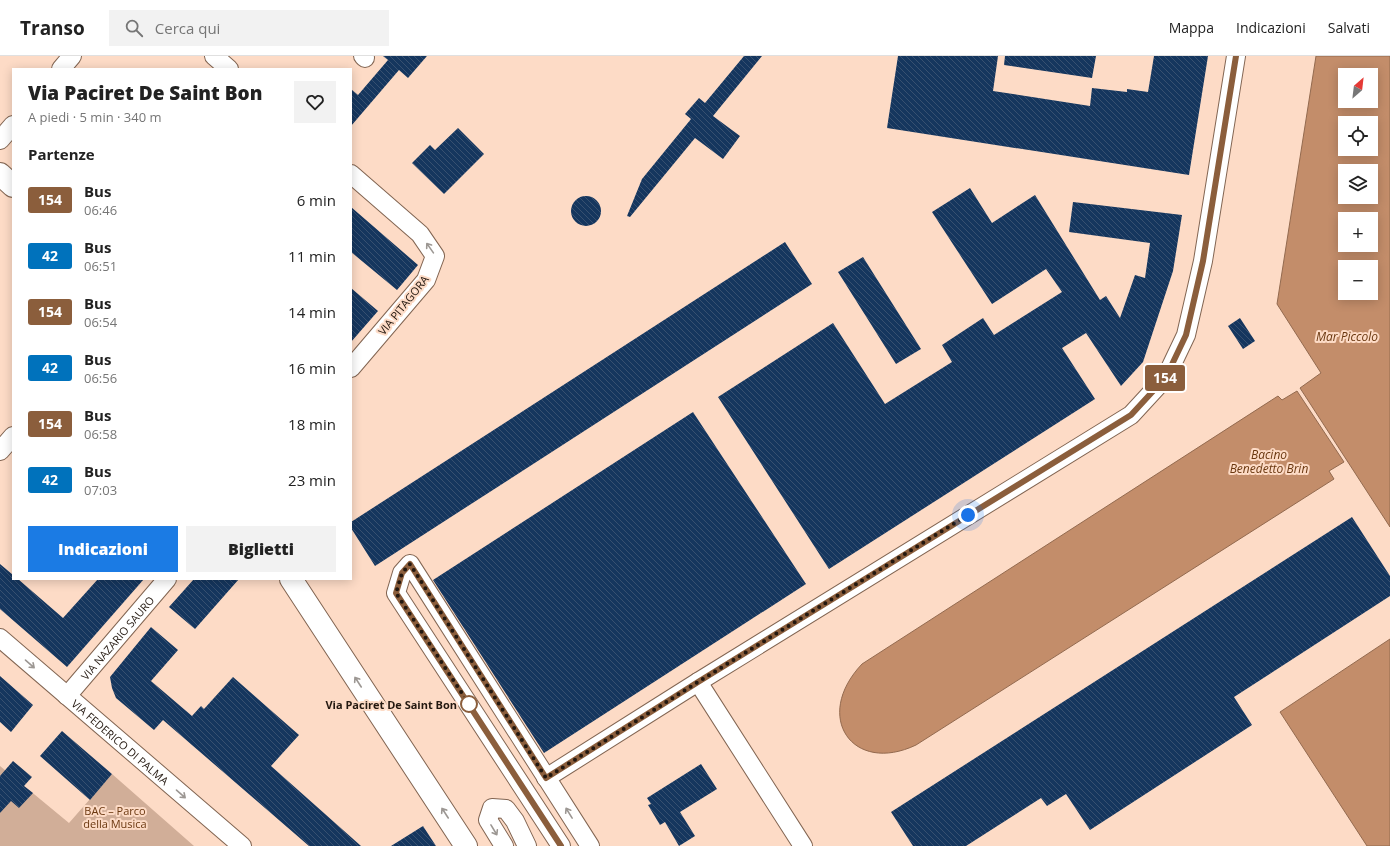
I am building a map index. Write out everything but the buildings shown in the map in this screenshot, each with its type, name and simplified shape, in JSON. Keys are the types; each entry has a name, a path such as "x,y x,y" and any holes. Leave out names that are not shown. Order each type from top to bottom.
{"main road":[{"path":"0,174 12,185"},
{"path":"292,580 466,846"}],"street":[{"path":"62,68 72,56"},
{"path":"214,56 228,68"},
{"path":"546,778 698,682 1131,415 1166,377 1186,335 1201,268 1236,56"},
{"path":"0,140 12,126"},
{"name":"VIA PITAGORA","path":"352,175 420,234 435,256 426,280 352,367"},
{"path":"0,450 12,437"},
{"path":"561,846 396,593 402,573 410,564 590,846"},
{"name":"VIA NAZARIO SAURO","path":"67,696 166,580"},
{"name":"VIA FEDERICO DI PALMA","path":"0,638 242,846"},
{"path":"698,682 803,846"},
{"path":"504,846 488,820 492,808 506,809 515,821 526,846"}],"green space":[{"name":"BAC – Parco della Musica","path":"0,766 69,823 112,774 194,846 0,846"}],"water":[{"name":"Mar Piccolo","path":"1316,56 1390,56 1390,527 1300,388 1321,373 1277,304"},
{"name":"Bacino Benedetto Brin","path":"1297,391 1344,462 1329,471 1334,479 916,745 894,752 874,752 858,747 847,736 841,721 840,703 847,684 862,664 1278,396 1282,400"},
{"path":"1390,639 1390,846 1367,846 1280,712"}],"bus line":[{"name":"154","path":"561,846 396,593 402,573 410,564 546,778 698,682 1131,415 1166,377 1186,335 1203,261 1236,56"}],"place":[{"name":"Via Paciret De Saint Bon","path":"469,704"}],"route":[{"path":"469,704 396,593 402,573 410,564 546,778 968,515"}]}
